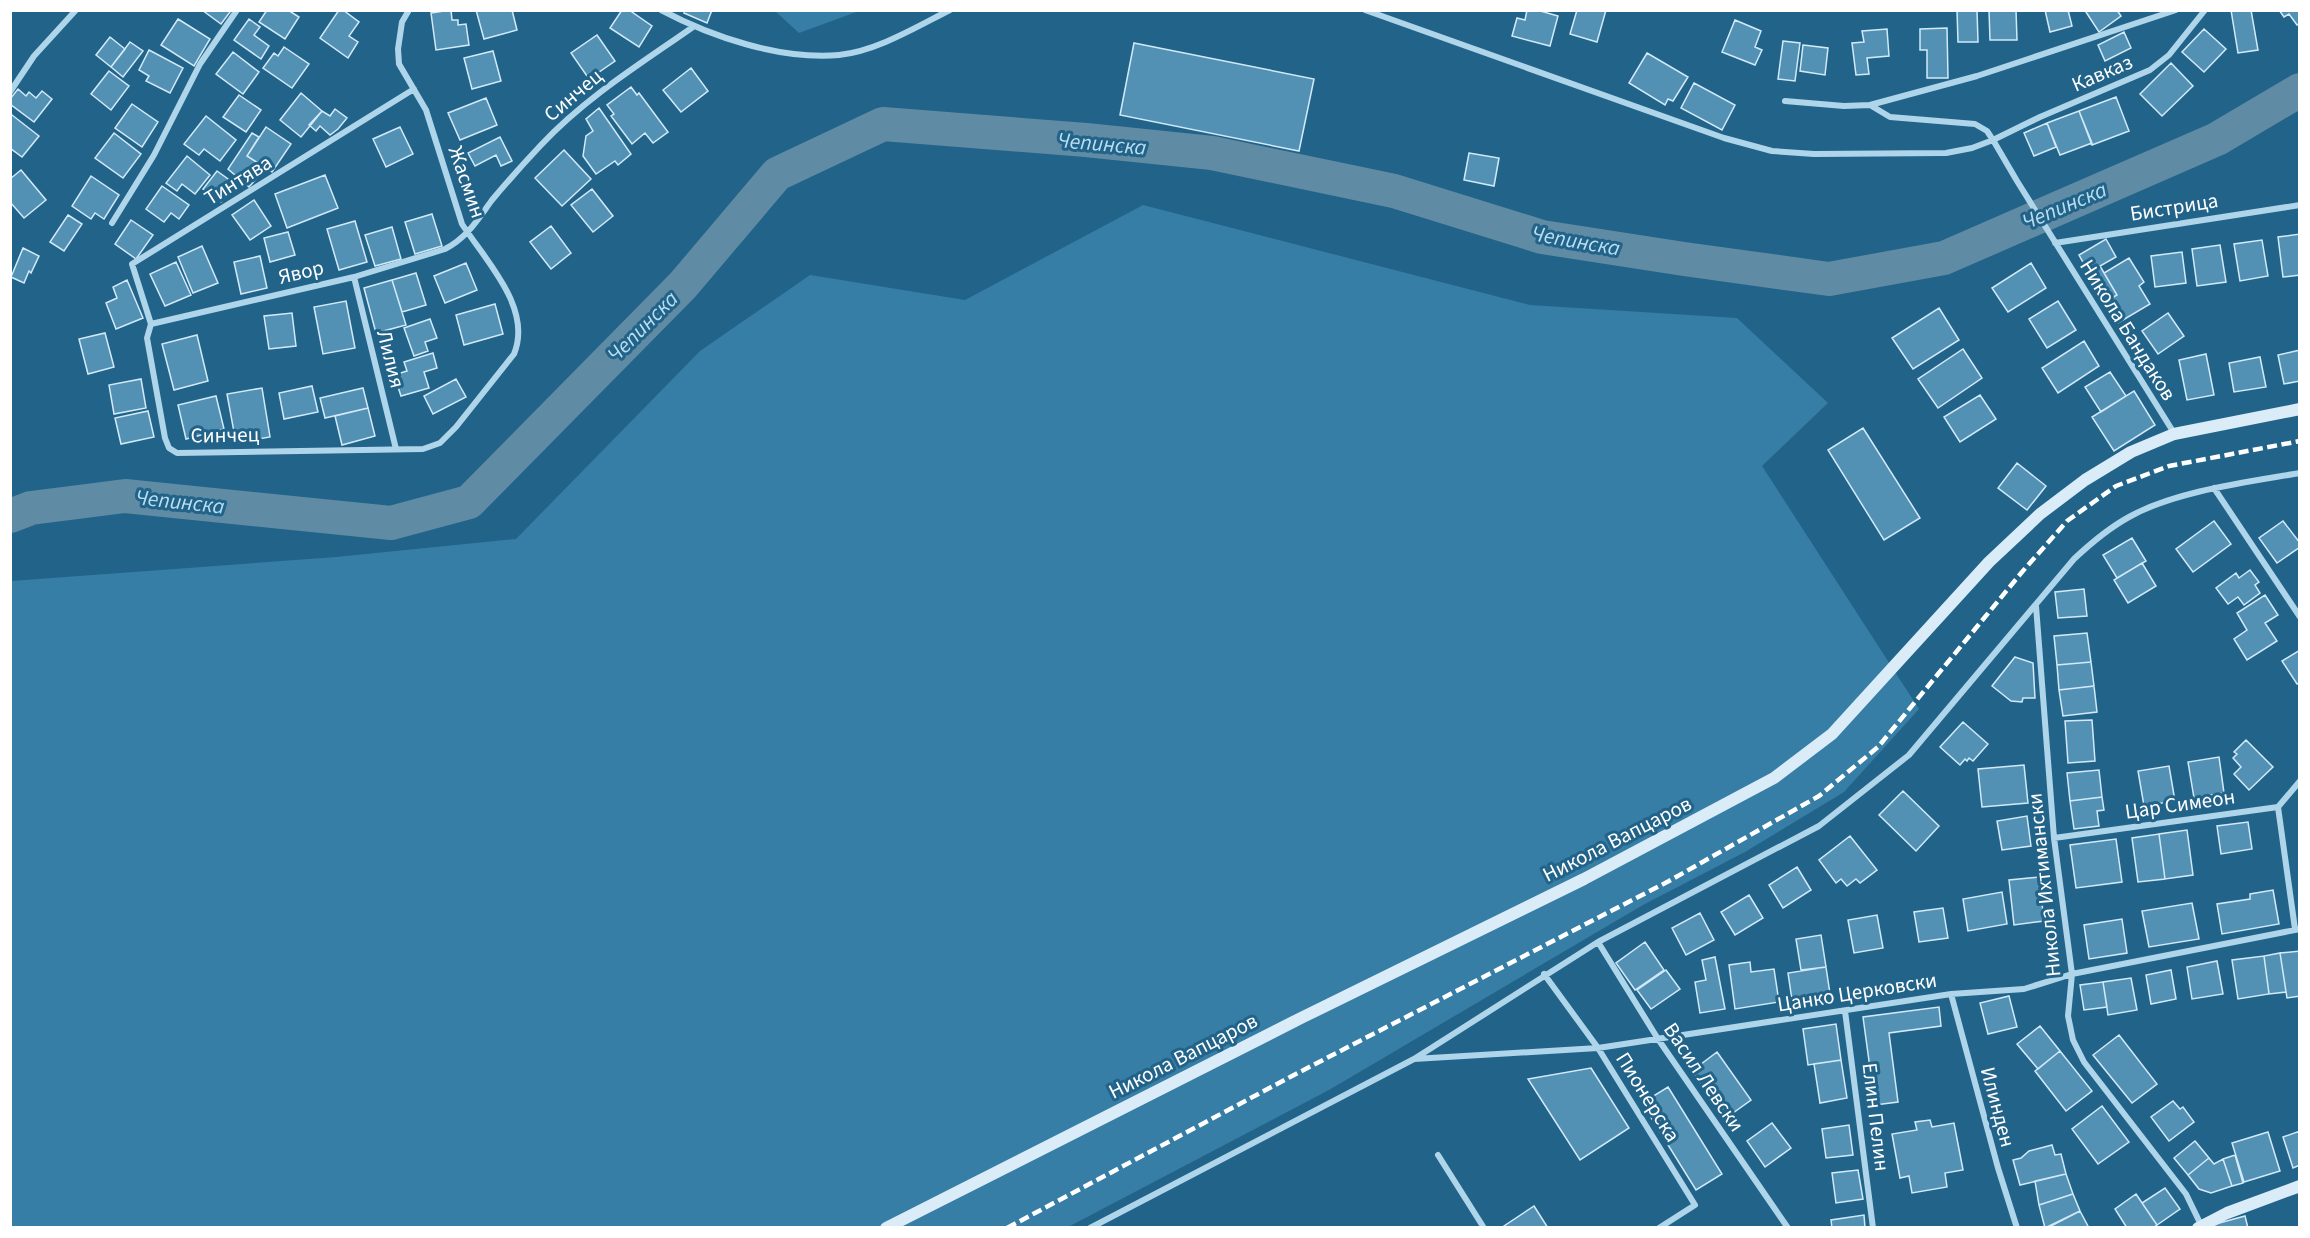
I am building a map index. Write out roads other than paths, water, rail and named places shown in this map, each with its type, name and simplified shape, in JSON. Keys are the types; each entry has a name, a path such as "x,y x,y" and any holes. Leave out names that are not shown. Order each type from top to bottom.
{"street":[{"path":"10,92 34,56 76,10"},
{"path":"112,223 154,155 200,64 237,10"},
{"name":"Жасмин","path":"396,449 423,449 440,443 514,354 519,342 517,321 501,279 468,233 457,212 426,110 399,64 398,49 402,22 409,10"},
{"path":"661,10 693,27 741,43 794,53 840,55 885,42 950,10"},
{"name":"Кавказ","path":"1365,10 1724,138 1772,151 1814,154 1946,153 1972,148 2150,70 2169,56 2205,10"},
{"path":"1785,101 1844,106 1870,105 1977,76 2176,10"},
{"name":"Синчец","path":"468,233 541,144 584,102 693,27"},
{"name":"Тинтява","path":"151,324 132,264 414,88"},
{"path":"1870,105 1890,117 1975,124 1987,131 1993,140"},
{"name":"Никола Бандаков","path":"1993,140 2016,181 2174,434"},
{"name":"Бистрица","path":"2053,240 2300,205"},
{"name":"Явор","path":"151,324 354,277 446,249 468,233"},
{"name":"Лилия","path":"354,277 396,449"},
{"name":"Синчец","path":"151,324 147,339 165,438 169,448 177,453 396,449"},
{"name":"Никола Вапцаров","path":"886,1227 1303,1017 1574,884 1774,778 1832,734 1989,562 2040,514 2085,480 2131,452 2174,434 2300,409"},
{"path":"1090,1227 1414,1059 1544,974 1598,942 1819,826 1909,755 2074,559 2098,538 2131,516 2169,501 2214,488 2300,473"},
{"path":"2214,488 2300,617"},
{"name":"Никола Ихтимански","path":"2036,606 2054,838 2073,974 2068,1016 2073,1040 2085,1062 2186,1194 2201,1227"},
{"path":"2297,929 2278,807 2300,781"},
{"name":"Цар Симеон","path":"2054,838 2278,807"},
{"name":"Цанко Церковски","path":"1414,1059 1598,1048 1951,994 2024,988 2073,974 2297,929"},
{"name":"Васил Левски","path":"1598,942 1658,1039 1788,1227"},
{"name":"Пионерска","path":"1544,974 1598,1048 1695,1205 1659,1227"},
{"name":"Илинден","path":"1951,994 2016,1227"},
{"name":"Елин Пелин","path":"1845,1011 1873,1227"},
{"path":"1438,1155 1484,1227"},
{"path":"2201,1227 2227,1213 2300,1186"}],"waterway":[{"name":"Чепинска","path":"10,516 31,508 125,496 391,523 469,502 683,285 777,174 883,124 1086,140 1212,153 1394,191 1542,237 1829,279 1944,258 2217,139 2300,90"}],"railway":[{"path":"1007,1228 1292,1076 1669,881 1819,796 1878,747 2022,572 2067,521 2116,486 2169,466 2300,441"}]}
